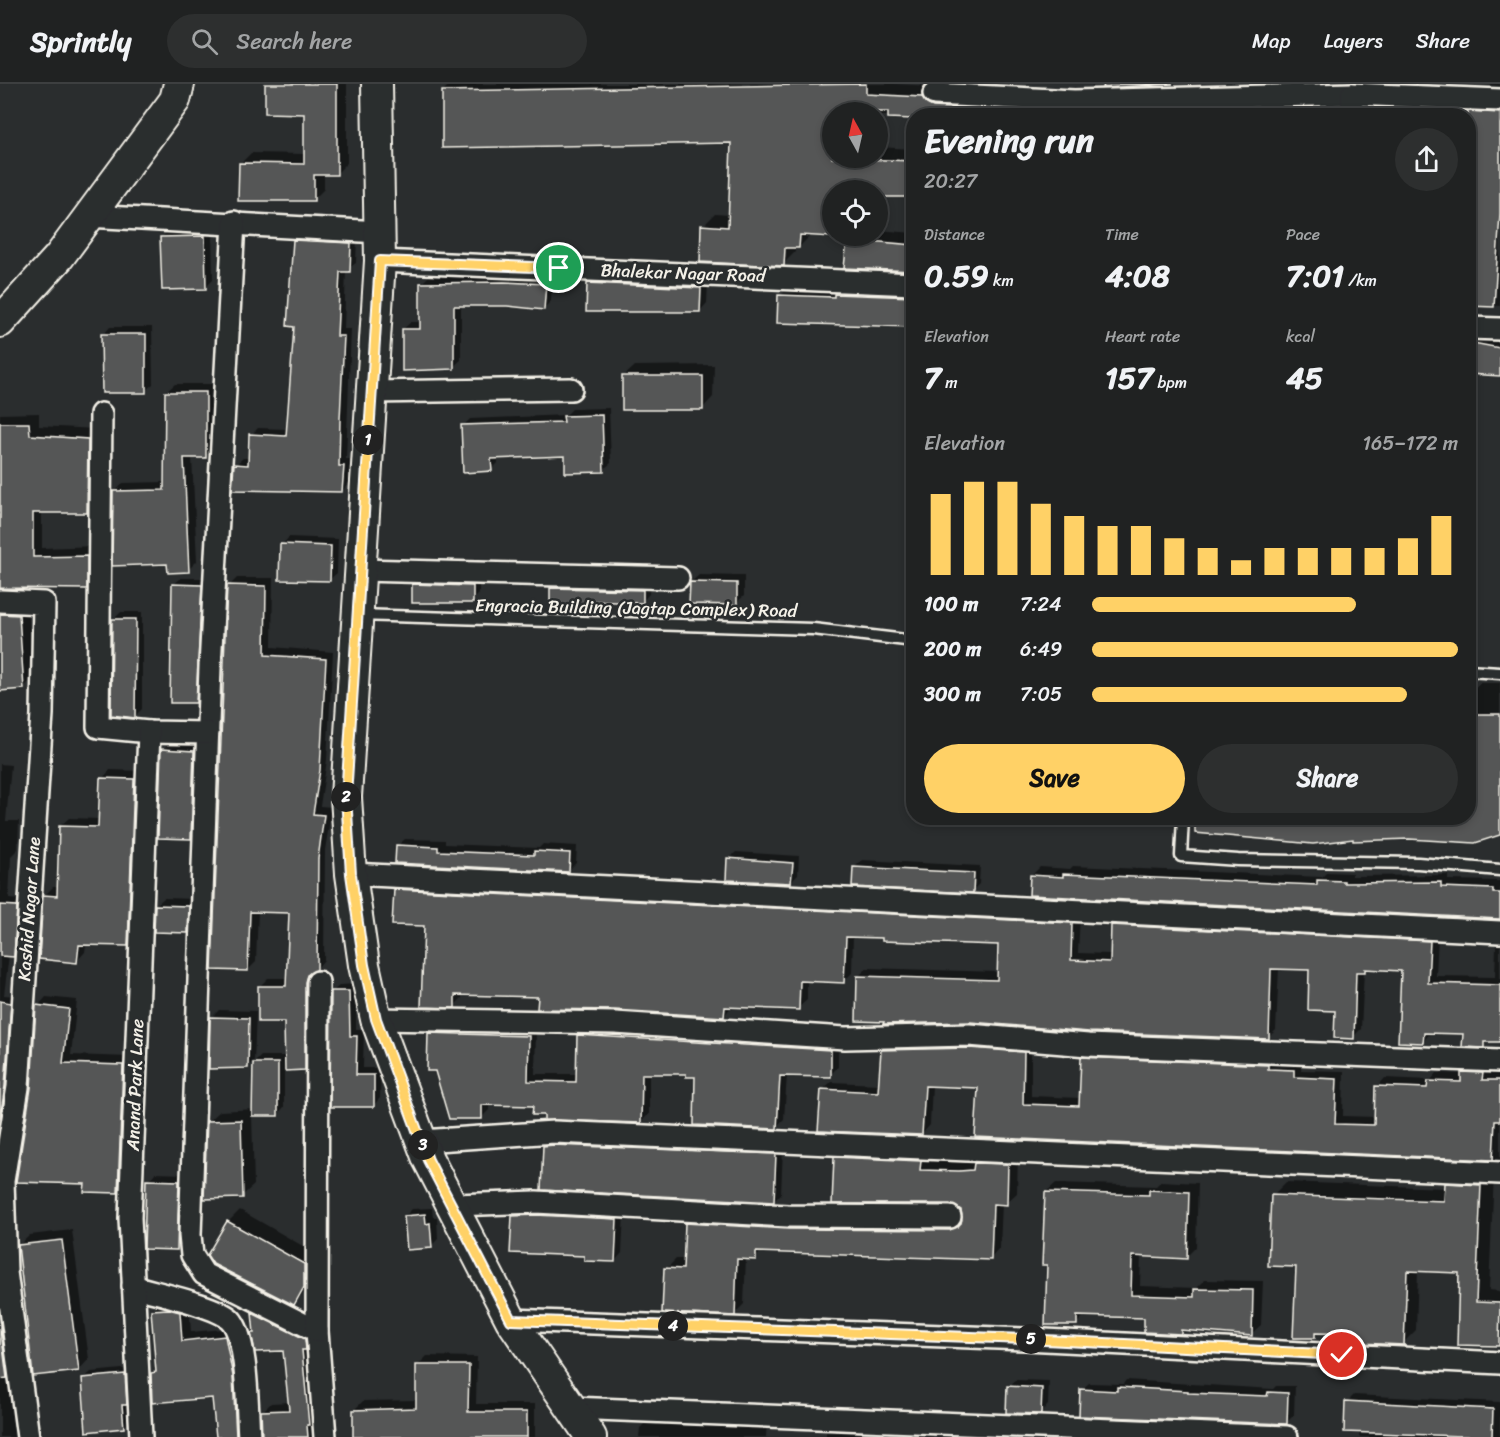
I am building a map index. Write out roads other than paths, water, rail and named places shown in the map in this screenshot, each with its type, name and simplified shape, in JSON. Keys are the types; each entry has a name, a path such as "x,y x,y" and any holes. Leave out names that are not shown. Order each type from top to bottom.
{"street":[{"path":"0,322 59,257 87,216 175,100 179,84"},
{"path":"377,84 380,261 346,797 351,874 364,965 376,1019 428,1160 454,1205 479,1260 511,1320 591,1437"},
{"path":"934,94 967,105 1074,92 1239,99 1352,94 1500,100"},
{"path":"1351,108 1352,94"},
{"path":"87,216 234,222 380,232"},
{"path":"234,222 208,733 190,1235 192,1255 204,1274 317,1331"},
{"name":"Bhalekar Nagar Road","path":"380,261 906,284"},
{"path":"1476,328 1500,329"},
{"path":"371,392 571,389"},
{"path":"101,414 98,728 208,733"},
{"path":"360,570 678,578"},
{"name":"Kashid Nagar Lane","path":"0,601 44,603 41,725 18,1087 3,1181 6,1272 28,1437"},
{"name":"Anand Park Lane","path":"141,1437 130,1218 149,732"},
{"path":"351,874 1500,932"},
{"path":"318,982 317,1331 324,1437"},
{"path":"376,1019 615,1023 845,1038 969,1035 1088,1045 1500,1061"},
{"path":"422,1141 554,1132 1500,1173"},
{"path":"454,1205 536,1202 788,1216 950,1217"},
{"path":"133,1286 213,1310 229,1318 237,1330 241,1347 249,1437"},
{"path":"511,1320 1025,1339 1500,1363"},
{"path":"571,1408 1287,1437"}],"lane":[{"name":"Engracia Building (Jagtap Complex) Road","path":"358,615 813,629 906,640"},
{"path":"1476,671 1500,672"},
{"path":"1183,825 1181,856 1238,860 1418,863 1500,870"}]}
